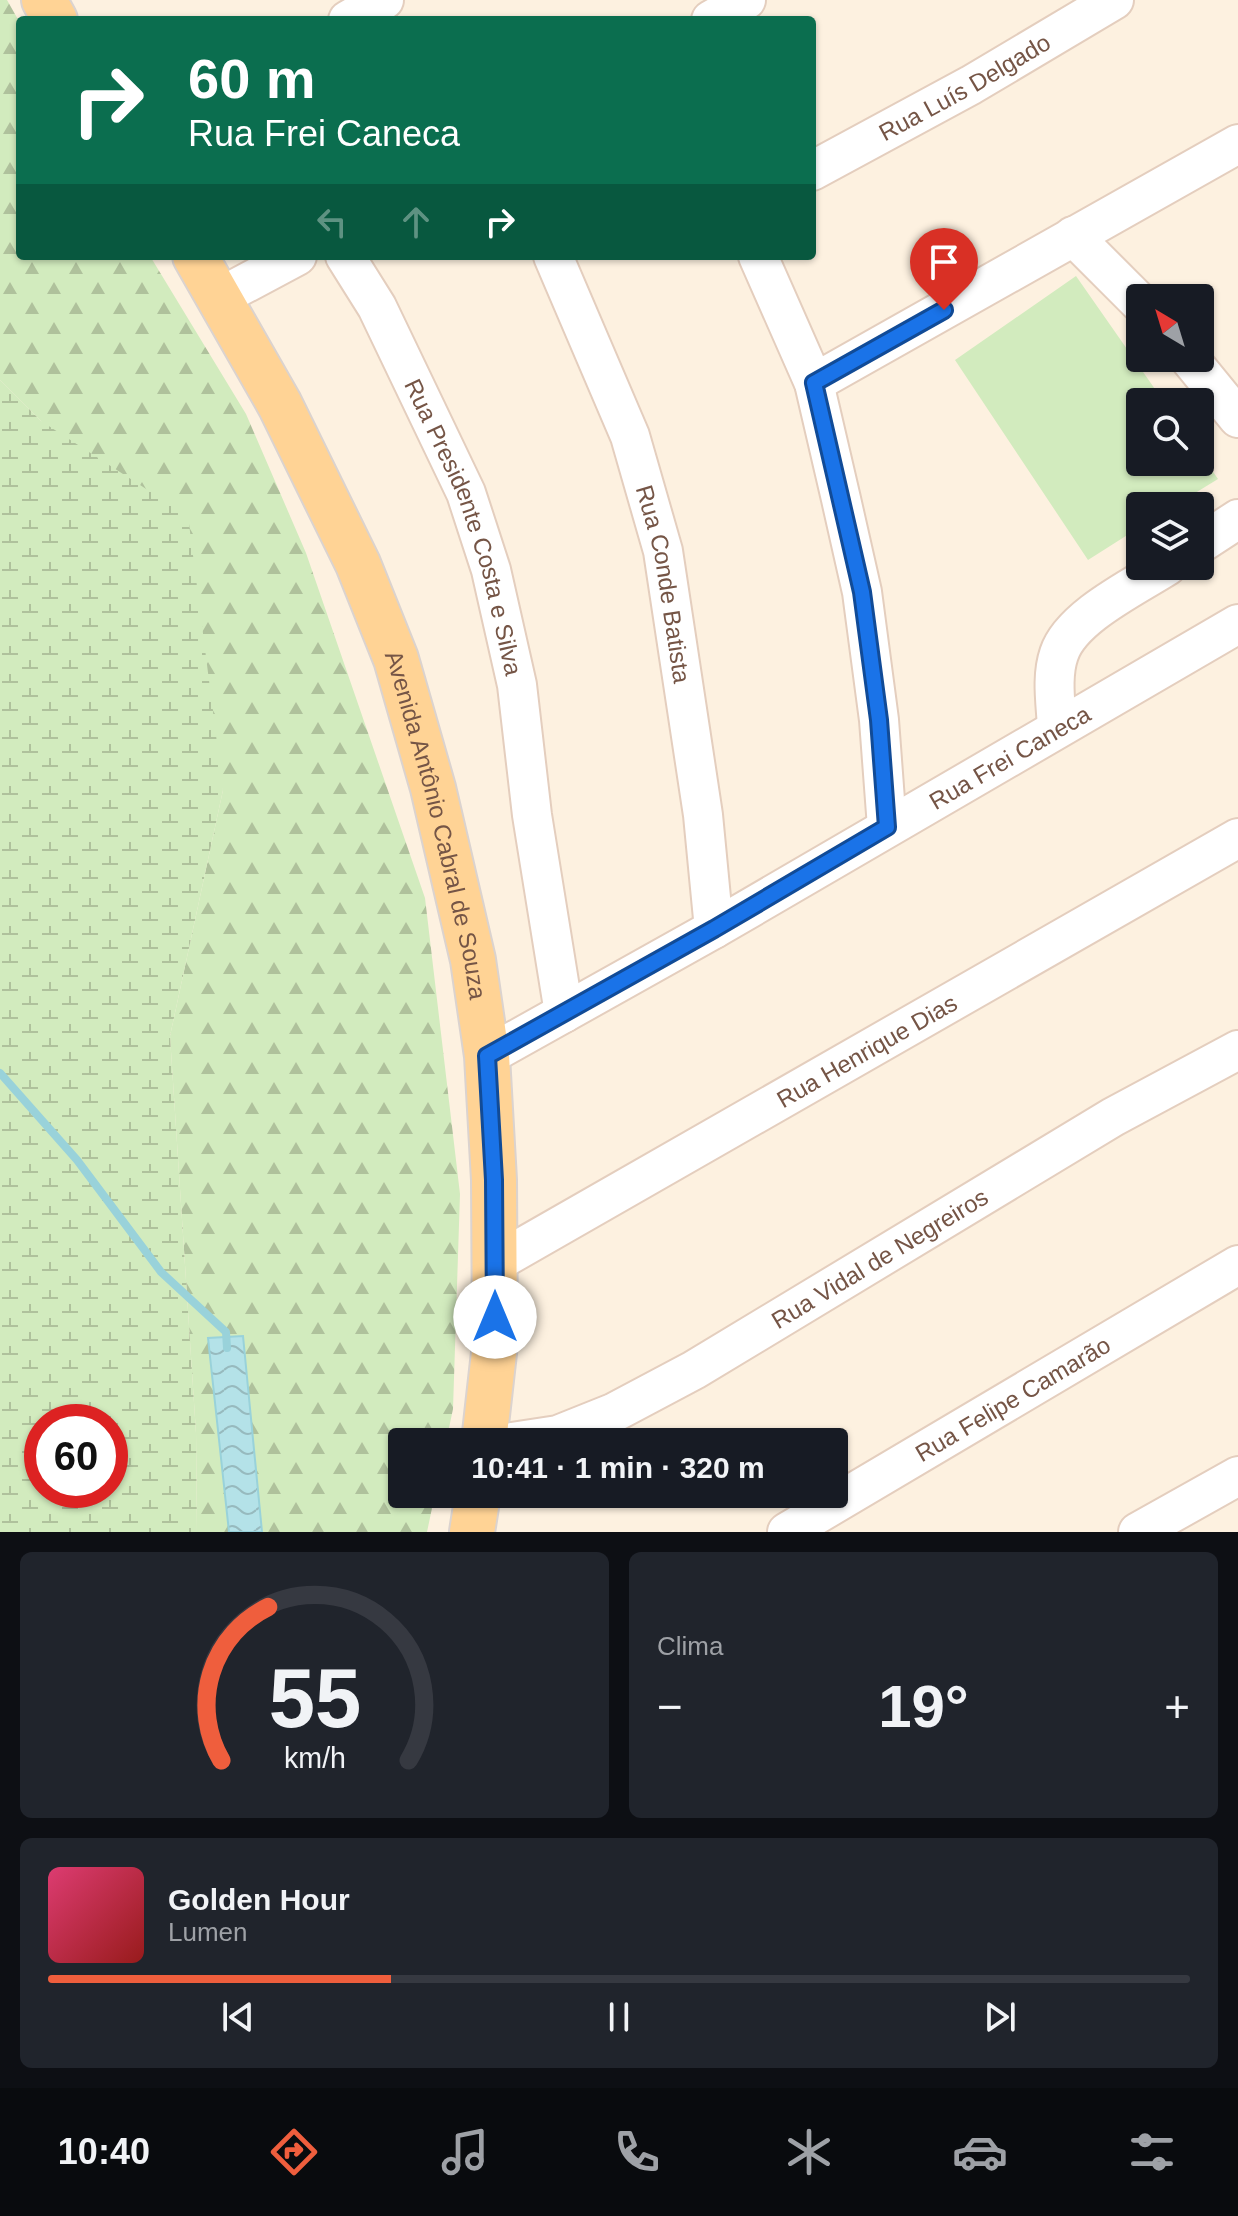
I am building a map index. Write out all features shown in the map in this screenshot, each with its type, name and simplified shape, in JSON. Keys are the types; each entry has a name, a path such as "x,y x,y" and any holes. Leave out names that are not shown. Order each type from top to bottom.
{"main road":[{"name":"Avenida Antônio Cabral de Souza","path":"197,260 280,405 358,564 396,659 433,788 470,945 487,1056 494,1180 495,1344 486,1428"},
{"path":"472,1532 476,1508"}],"street":[{"path":"355,16 384,0"},
{"path":"718,16 746,0"},
{"name":"Rua Luís Delgado","path":"816,169 971,85 1114,0"},
{"path":"814,383 1238,144"},
{"path":"1073,236 1126,289"},
{"path":"220,297 289,260"},
{"name":"Rua Presidente Costa e Silva","path":"348,260 377,307 466,493 491,570 517,685 532,815 564,1013"},
{"name":"Rua Conde Batista","path":"555,260 630,436 663,551 701,800 714,929"},
{"path":"760,260 814,383 862,592 879,720 887,827"},
{"path":"1200,372 1238,418"},
{"path":"1214,535 1238,519"},
{"path":"1057,728 1055,684 1058,657 1068,634 1147,580"},
{"name":"Rua Frei Caneca","path":"487,1056 714,929 1238,624"},
{"name":"Rua Henrique Dias","path":"495,1263 1238,838"},
{"name":"Rua Vidal de Negreiros","path":"576,1428 613,1413 694,1370 1113,1117 1238,1050"},
{"name":"Rua Felipe Camarão","path":"787,1532 1238,1265"},
{"path":"1138,1532 1238,1476"}],"green space":[{"path":"0,0 7,0 16,16 16,260 152,260 246,414 306,553 425,898 460,1194 453,1409 449,1428 388,1428 388,1508 432,1508 427,1532 197,1532 196,1433 170,1036 223,790 41,421 0,380"},
{"path":"1076,276 1126,348 1126,372 1143,372 1154,388 1126,388 1126,476 1214,476 1214,473 1218,479 1197,492 1126,492 1126,536 1088,560 955,360"},
{"path":"0,380 41,421 188,516 223,790 170,1036 196,1433 197,1532 0,1532"}],"water":[{"path":"243,1336 262,1532 229,1532 208,1338"}],"waterway":[{"path":"0,1073 77,1160 161,1272 226,1332 227,1348"}],"route":[{"path":"495,1317 494,1180 487,1056 714,929 887,827 879,720 862,592 814,383 944,310"}]}
